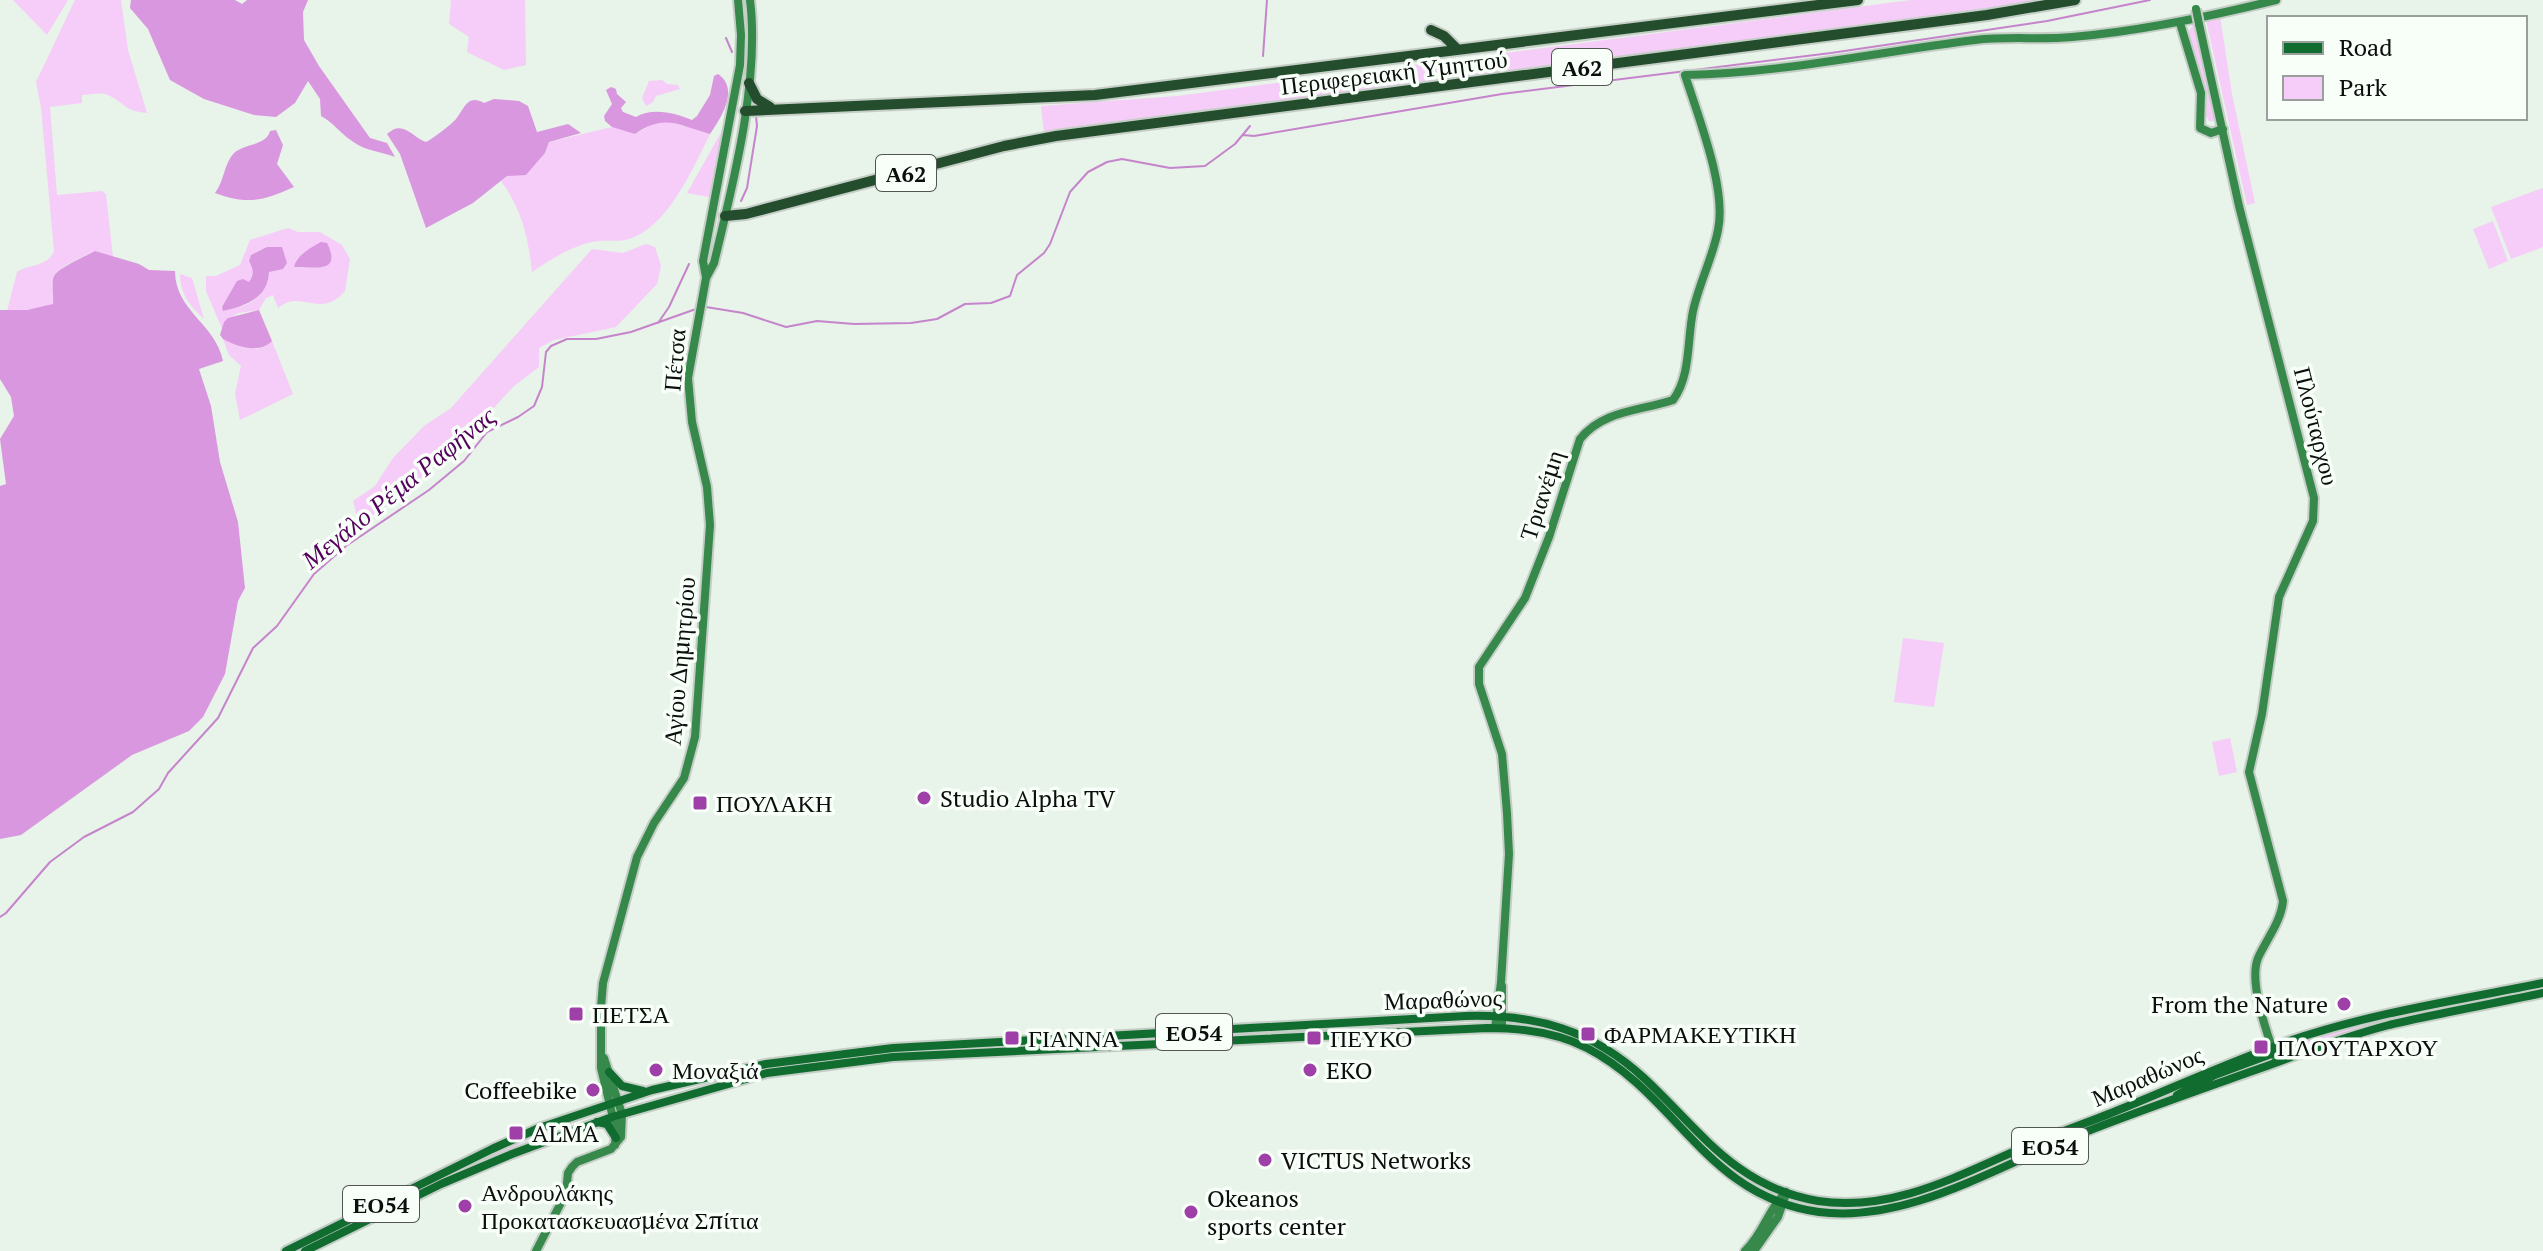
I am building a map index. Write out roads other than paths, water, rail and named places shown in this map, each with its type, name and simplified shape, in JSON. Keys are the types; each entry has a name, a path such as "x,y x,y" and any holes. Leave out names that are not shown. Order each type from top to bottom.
{"highway":[{"name":"Περιφερειακή Υμηττού","path":"745,111 1095,95 1858,0"},
{"name":"Περιφερειακή Υμηττού","path":"725,216 746,214 1004,146 1056,136 1987,15 2075,0"},
{"path":"1431,30 1444,36 1458,50"},
{"path":"749,83 761,103 776,109"}],"main road":[{"name":"Μαραθώνος","path":"286,1251 507,1142 613,1102 701,1077 782,1062 893,1048 1499,1016 1552,1024 1607,1049 1644,1078 1726,1161 1754,1179 1816,1200 1845,1203 1905,1196 2186,1080 2275,1052 2345,1025 2543,983"},
{"name":"Μαραθώνος","path":"305,1251 481,1166 596,1122 755,1075 850,1060 1362,1032 1498,1028 1557,1036 1602,1057 1638,1084 1717,1165 1747,1187 1780,1202 1811,1210 1873,1212 1908,1204 2166,1103 2275,1052 2543,993"},
{"path":"609,1072 624,1087 638,1091 652,1090"},
{"path":"596,1122 607,1124 616,1141"}],"street":[{"path":"730,117 741,52 738,0"},
{"path":"730,117 745,111 753,53 750,0"},
{"path":"2223,129 2211,133 2200,128 2201,93 2180,23 2276,0"},
{"name":"Πλούταρχου","path":"2195,4 2239,206 2314,498 2313,521 2279,597 2262,714 2249,772 2283,901 2280,916 2255,971 2255,986 2275,1052"},
{"name":"Τριανέμη","path":"1498,1028 1509,854 1507,813 1502,754 1479,684 1479,667 1525,598 1549,537 1580,439 1590,426 1606,418 1673,400 1683,383 1693,311 1716,238 1719,216 1707,146 1685,75 1735,74 1976,40 2068,38 2180,23"},
{"name":"Πέτσα","path":"698,446 688,392 692,351 706,278 714,263 725,216 745,111"},
{"name":"Πέτσα","path":"706,278 703,261 730,117"},
{"path":"712,213 725,216"},
{"name":"Αγίου Δημητρίου","path":"602,1053 600,1018 603,983 635,866 645,840 684,778 693,751 710,525 707,487 698,446"},
{"path":"602,1053 609,1072 613,1102"},
{"path":"536,1251 566,1193 568,1173 572,1167 616,1141 617,1116 602,1077 602,1053"},
{"path":"1745,1251 1764,1228 1786,1192"},
{"path":"1754,1251 1770,1231 1780,1202"}],"waterway":[{"name":"Μεγάλο Ρέμα Ραφήνας","path":"1263,56 1267,0"},
{"path":"1243,135 1254,136 1502,94 1831,53 2047,21 2150,0"},
{"path":"726,38 732,52"},
{"path":"741,201 747,188 756,116"},
{"name":"Μεγάλο Ρέμα Ραφήνας","path":"706,307 743,313 786,327 817,321 911,323 937,319 965,304 991,303 1010,296 1017,275 1044,253 1070,192 1088,172 1107,162 1122,159 1170,168 1205,166 1235,144 1250,126"},
{"path":"658,323 689,264"},
{"name":"Μεγάλο Ρέμα Ραφήνας","path":"0,917 50,862 84,837 133,812 159,789 168,773 218,718 253,648 277,626 314,574 346,546 429,490 464,461 487,432 534,406 542,387 546,352 551,346 567,339 596,339 631,332 696,309"}],"place":[{"name":"Studio Alpha TV","path":"924,798"},
{"name":"ΠΟΥΛΑΚΗ","path":"700,803"},
{"name":"From the Nature","path":"2344,1004"},
{"name":"ΠΕΤΣΑ","path":"576,1014"},
{"name":"ΦΑΡΜΑΚΕΥΤΙΚΗ","path":"1588,1034"},
{"name":"ΓΙΑΝΝΑ","path":"1012,1038"},
{"name":"ΠΕΥΚΟ","path":"1314,1038"},
{"name":"ΠΛΟΥΤΑΡΧΟΥ","path":"2261,1047"},
{"name":"Μοναξιά","path":"656,1070"},
{"name":"EKO","path":"1310,1070"},
{"name":"Coffeebike","path":"593,1090"},
{"name":"ALMA","path":"516,1133"},
{"name":"VICTUS Networks","path":"1265,1160"},
{"name":"Ανδρουλάκης Προκατασκευασμένα Σπίτια","path":"465,1206"},
{"name":"Okeanos sports center","path":"1191,1212"}]}
